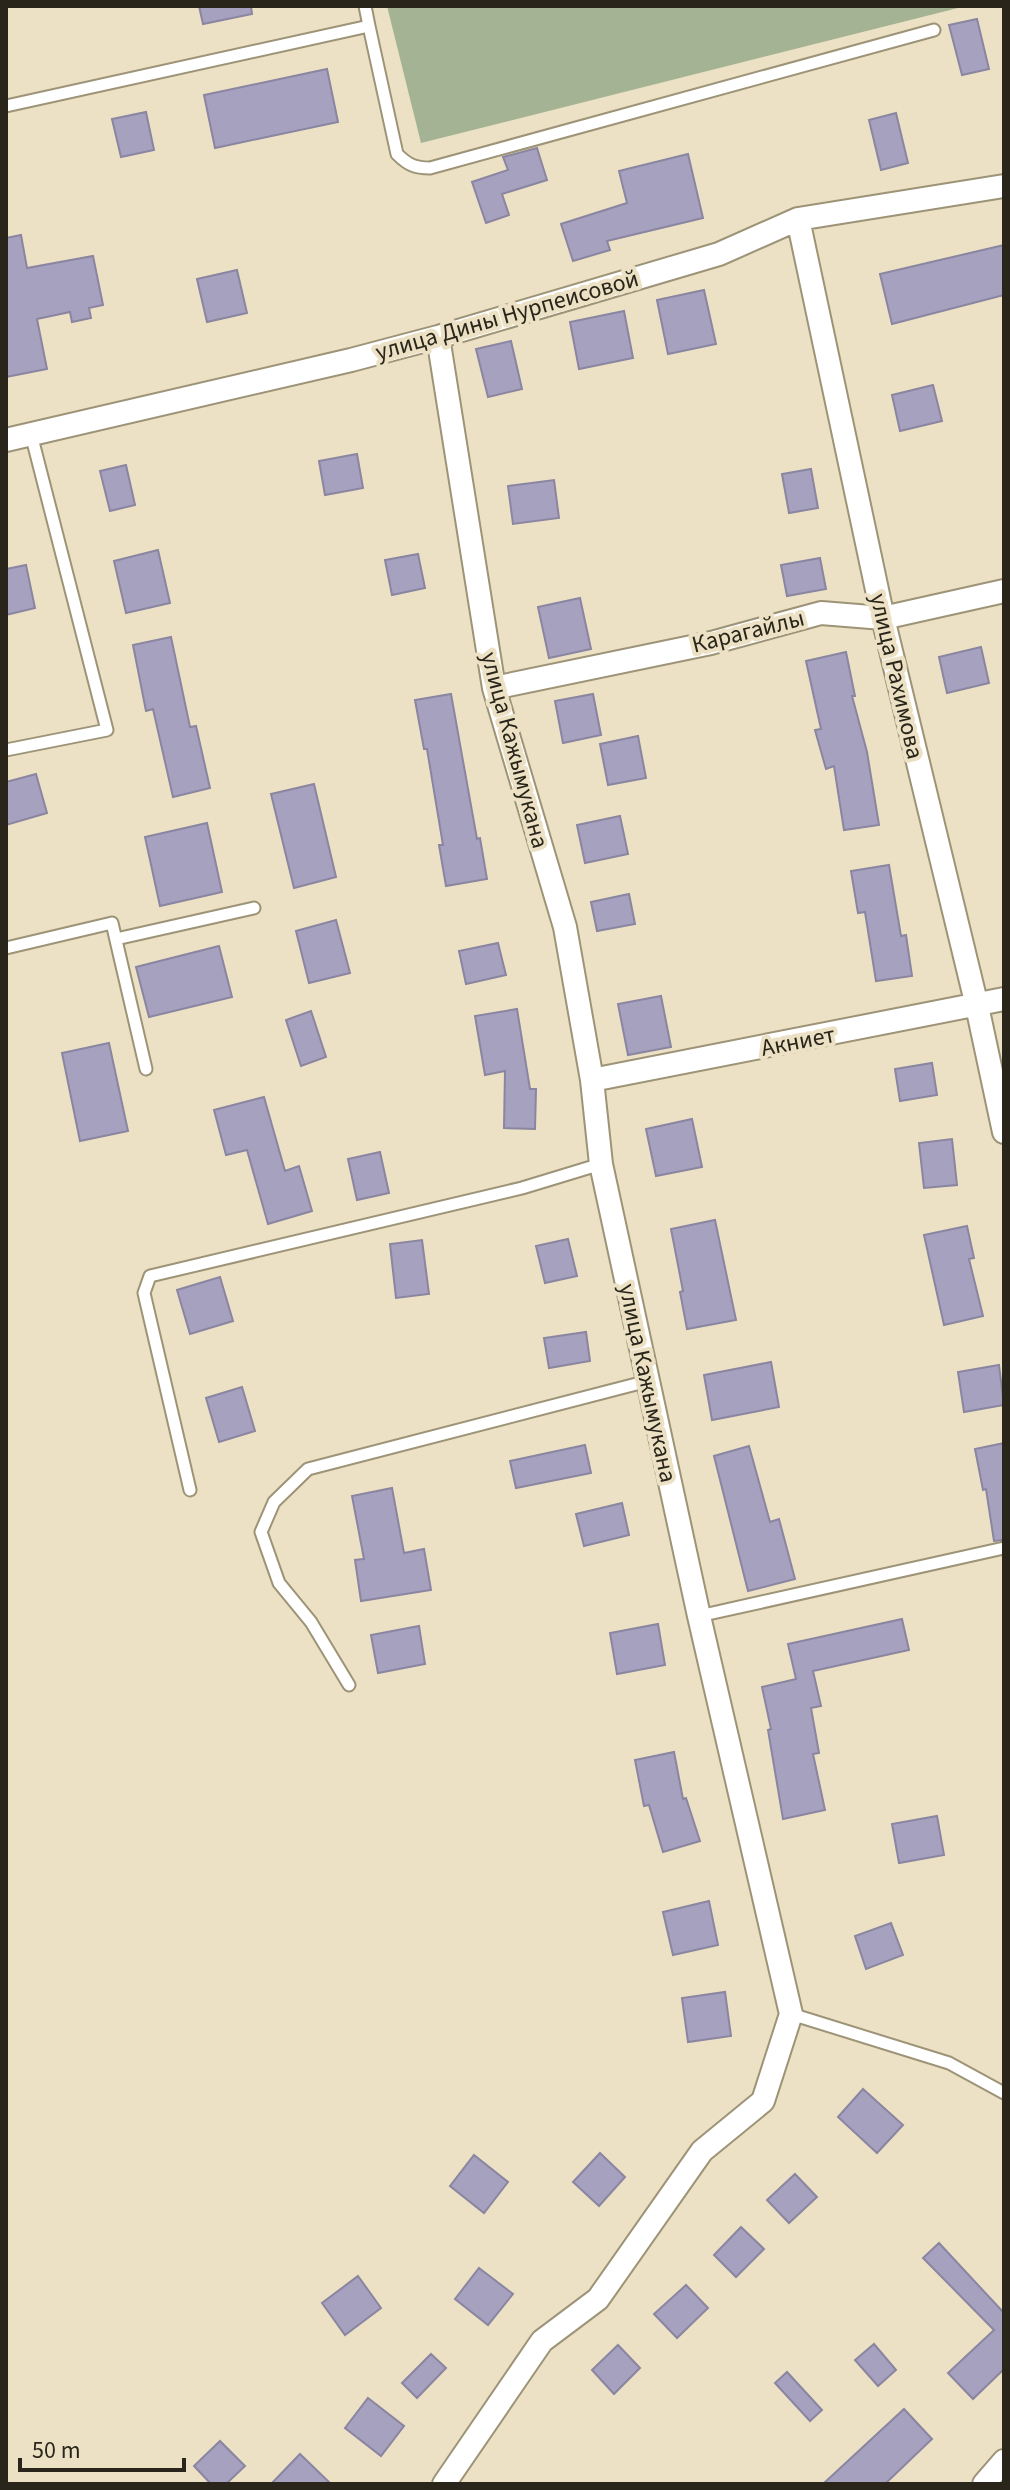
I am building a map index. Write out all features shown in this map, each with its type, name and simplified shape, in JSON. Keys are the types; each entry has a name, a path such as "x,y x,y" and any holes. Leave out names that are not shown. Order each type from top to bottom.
{"street":[{"name":"улица Дины Нурпеисовой","path":"6,440 438,337 719,254 798,219 1004,186"},
{"name":"улица Рахимова","path":"798,219 883,618 977,1006 1004,1132"},
{"name":"улица Кажымукана","path":"438,337 494,688 565,927 592,1080 601,1164 699,1616 791,2014"},
{"name":"Карагайлы","path":"494,688 711,643 821,613 883,618 1004,591"},
{"name":"Акниет","path":"592,1080 1004,999"},
{"path":"444,2484 542,2341 598,2299 702,2151 763,2101 791,2014"},
{"path":"984,2484 1004,2461"}],"lane":[{"path":"365,6 397,154 407,164 417,168 430,168 934,30"},
{"path":"6,106 369,26"},
{"path":"6,750 107,730 31,434"},
{"path":"116,939 254,908"},
{"path":"6,948 112,923 146,1069"},
{"path":"190,1490 144,1293 150,1276 522,1188 601,1164"},
{"path":"349,1685 311,1622 279,1583 261,1532 274,1502 308,1469 648,1381"},
{"path":"699,1616 1004,1548"},
{"path":"791,2014 949,2063 1004,2093"}],"green space":[{"path":"387,6 966,6 421,143"}],"building":[{"path":"199,6 251,6 252,14 203,24"},
{"path":"977,19 989,69 962,75 949,25"},
{"path":"327,69 338,122 215,148 204,95"},
{"path":"146,112 154,150 121,157 112,119"},
{"path":"896,113 908,163 881,170 869,120"},
{"path":"537,148 547,180 502,194 509,215 486,223 472,182 508,170 503,157"},
{"path":"688,154 703,218 607,241 610,250 573,261 561,224 627,203 619,171"},
{"path":"21,235 27,268 93,256 103,305 89,308 91,318 72,322 70,312 37,319 47,369 6,377 6,238"},
{"path":"1004,245 1004,295 892,324 880,274"},
{"path":"237,270 247,313 207,322 197,279"},
{"path":"704,290 716,344 668,354 657,300"},
{"path":"624,311 633,358 579,369 570,322"},
{"path":"511,341 522,389 488,397 476,349"},
{"path":"933,385 942,421 900,431 892,395"},
{"path":"357,454 363,488 325,495 319,461"},
{"path":"126,465 135,505 110,511 100,471"},
{"path":"811,469 818,508 789,513 782,474"},
{"path":"554,480 559,518 513,524 508,486"},
{"path":"158,550 170,603 126,613 114,561"},
{"path":"418,554 425,588 392,595 385,560"},
{"path":"820,558 826,589 787,596 781,565"},
{"path":"26,565 35,608 6,615 6,569"},
{"path":"580,598 591,649 549,658 538,607"},
{"path":"171,637 190,727 196,726 210,788 173,797 153,709 146,711 133,645"},
{"path":"981,647 989,683 947,693 939,657"},
{"path":"846,652 879,825 844,830 834,766 826,769 815,730 821,729 806,661"},
{"path":"451,694 487,879 446,886 439,845 443,845 427,749 424,749 415,700"},
{"path":"593,694 601,735 563,743 555,701"},
{"path":"638,736 646,778 608,785 600,744"},
{"path":"36,774 47,813 6,825 6,782"},
{"path":"314,784 336,877 294,888 271,794"},
{"path":"620,816 628,854 585,863 577,825"},
{"path":"207,823 222,892 160,906 145,837"},
{"path":"889,865 901,936 906,935 912,976 876,981 865,912 858,913 851,871"},
{"path":"629,894 635,924 597,931 591,902"},
{"path":"336,920 350,973 309,983 296,931"},
{"path":"498,943 506,975 466,984 459,951"},
{"path":"219,946 232,997 149,1017 136,967"},
{"path":"661,996 671,1047 628,1055 618,1004"},
{"path":"517,1009 530,1089 536,1089 535,1129 504,1128 505,1071 485,1075 475,1016"},
{"path":"311,1011 326,1057 301,1066 286,1020"},
{"path":"109,1043 128,1131 80,1141 62,1053"},
{"path":"932,1063 937,1095 900,1101 895,1069"},
{"path":"264,1097 285,1171 299,1166 312,1211 268,1224 247,1150 226,1155 214,1110"},
{"path":"692,1119 702,1167 656,1176 646,1129"},
{"path":"952,1139 957,1185 924,1188 919,1143"},
{"path":"380,1152 389,1193 357,1200 348,1159"},
{"path":"715,1220 736,1320 687,1329 671,1229"},
{"path":"967,1226 974,1258 969,1259 983,1316 944,1325 924,1235"},
{"path":"568,1239 577,1276 545,1283 536,1246"},
{"path":"422,1240 429,1294 396,1298 390,1244"},
{"path":"220,1277 233,1321 190,1334 177,1290"},
{"path":"586,1332 590,1361 549,1368 544,1338"},
{"path":"771,1362 779,1407 712,1420 704,1375"},
{"path":"999,1365 1004,1405 964,1412 958,1372"},
{"path":"242,1387 255,1431 219,1442 206,1398"},
{"path":"1004,1443 1004,1540 994,1541 986,1489 983,1490 975,1449"},
{"path":"585,1445 591,1473 516,1488 510,1461"},
{"path":"749,1446 770,1522 779,1519 795,1579 748,1591 714,1456"},
{"path":"392,1488 404,1553 424,1549 431,1590 361,1601 355,1560 364,1559 352,1496"},
{"path":"622,1503 629,1535 584,1546 576,1514"},
{"path":"902,1619 909,1650 813,1671 821,1706 811,1708 819,1753 813,1754 825,1810 783,1819 762,1687 796,1679 788,1644"},
{"path":"658,1624 665,1665 617,1674 610,1633"},
{"path":"419,1626 425,1664 378,1673 371,1635"},
{"path":"674,1752 683,1799 686,1798 700,1841 663,1852 649,1805 644,1806 635,1760"},
{"path":"937,1816 944,1855 899,1863 892,1824"},
{"path":"709,1901 718,1945 673,1955 663,1912"},
{"path":"891,1923 903,1955 866,1969 855,1936"},
{"path":"725,1992 731,2036 688,2042 682,1998"},
{"path":"863,2089 903,2125 877,2153 838,2117"},
{"path":"600,2153 625,2177 599,2206 573,2182"},
{"path":"474,2155 508,2182 484,2213 450,2186"},
{"path":"795,2174 817,2197 789,2223 767,2200"},
{"path":"741,2227 764,2249 736,2277 714,2255"},
{"path":"939,2243 1004,2313 1004,2369 973,2399 948,2373 994,2330 923,2258"},
{"path":"479,2268 513,2294 488,2325 455,2299"},
{"path":"358,2276 381,2308 345,2335 322,2303"},
{"path":"686,2285 708,2308 677,2338 654,2314"},
{"path":"874,2344 896,2370 878,2386 855,2360"},
{"path":"618,2345 640,2368 614,2394 592,2370"},
{"path":"431,2354 446,2368 417,2398 402,2383"},
{"path":"787,2372 822,2410 810,2421 775,2383"},
{"path":"368,2398 404,2426 381,2456 345,2428"},
{"path":"904,2409 932,2439 885,2484 823,2484"},
{"path":"220,2441 245,2466 226,2484 211,2484 194,2466"},
{"path":"300,2454 331,2484 271,2484"}]}
